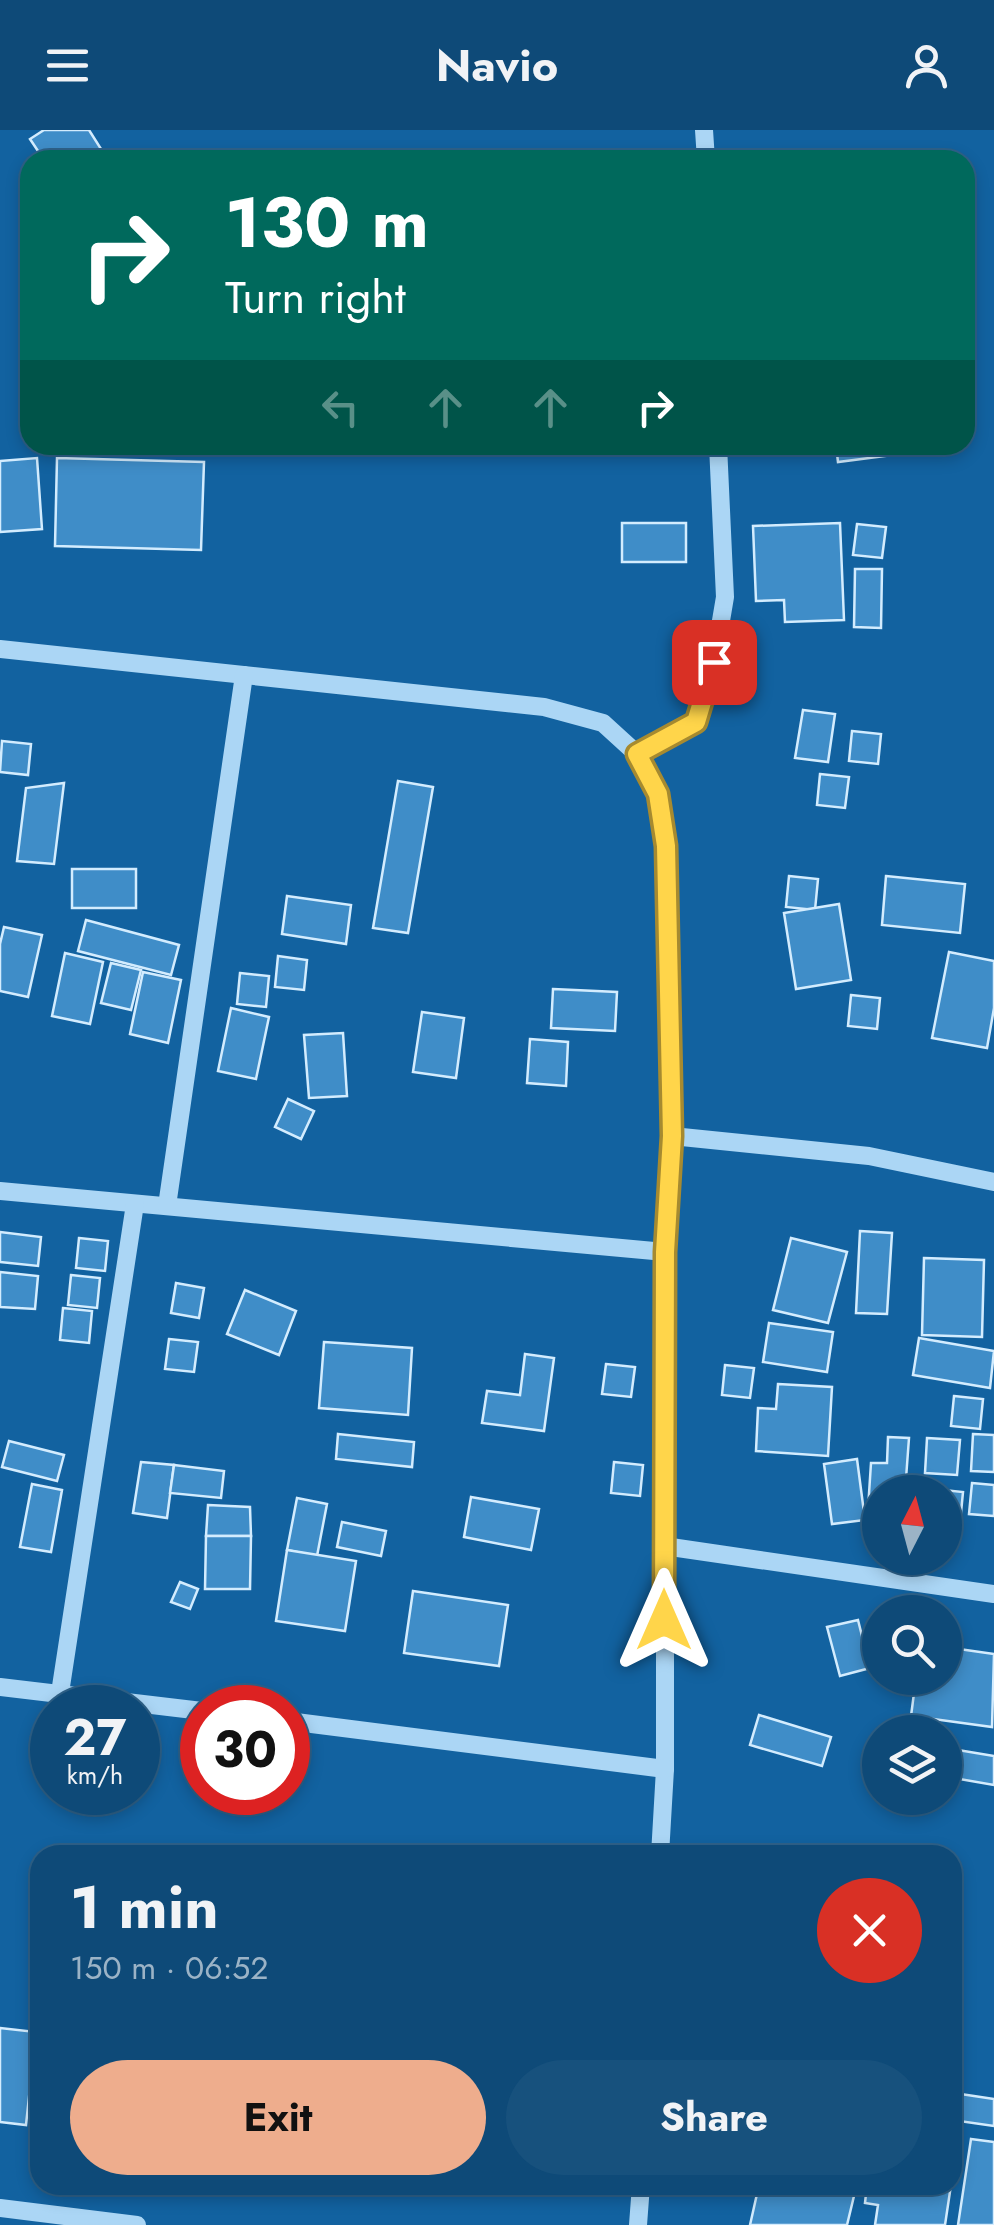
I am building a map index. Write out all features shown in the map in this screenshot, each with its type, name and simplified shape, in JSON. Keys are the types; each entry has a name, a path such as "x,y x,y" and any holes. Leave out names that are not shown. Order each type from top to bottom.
{"street":[{"path":"637,754 696,722 714,662 725,597 718,455"},
{"path":"0,649 544,707 602,723 637,754 658,794 666,846 672,1136 665,1252 666,1769 661,1845"},
{"path":"167,1206 244,675"},
{"path":"672,1136 869,1156 994,1182"},
{"path":"0,1191 665,1252"},
{"path":"61,1685 135,1204"},
{"path":"664,1546 994,1594"},
{"path":"0,1686 30,1689"},
{"path":"310,1724 666,1769"},
{"path":"638,2225 640,2195"},
{"path":"0,2208 137,2225"}],"building":[{"path":"44,130 89,130 102,150 37,150 30,139"},
{"path":"837,455 893,455 838,462"},
{"path":"37,458 42,529 0,532 0,461"},
{"path":"57,458 204,462 201,550 55,546"},
{"path":"622,523 686,523 686,562 622,562"},
{"path":"840,523 844,620 785,622 784,600 756,601 753,526"},
{"path":"857,524 886,527 882,558 853,555"},
{"path":"855,569 882,569 881,628 854,627"},
{"path":"803,710 835,714 828,762 795,758"},
{"path":"852,731 881,734 878,764 849,761"},
{"path":"2,741 31,744 28,775 0,772"},
{"path":"820,774 849,777 845,808 817,805"},
{"path":"398,781 433,787 408,933 373,928"},
{"path":"64,783 54,864 17,861 26,788"},
{"path":"72,869 136,869 136,908 72,908"},
{"path":"789,876 818,879 815,910 786,907"},
{"path":"886,876 965,884 960,933 882,925"},
{"path":"287,896 351,905 346,944 282,934"},
{"path":"839,904 851,980 796,989 784,913"},
{"path":"86,920 179,945 171,975 78,951"},
{"path":"4,927 42,935 28,997 0,991"},
{"path":"949,952 994,961 994,1008 987,1048 932,1038"},
{"path":"65,953 103,962 90,1024 52,1016"},
{"path":"278,956 307,960 304,990 275,987"},
{"path":"111,963 141,970 131,1010 101,1003"},
{"path":"143,972 181,980 168,1043 130,1034"},
{"path":"240,973 269,976 266,1007 237,1004"},
{"path":"553,989 617,992 615,1031 551,1028"},
{"path":"851,995 880,998 877,1029 848,1026"},
{"path":"231,1008 269,1017 256,1079 218,1071"},
{"path":"422,1012 464,1018 456,1078 413,1072"},
{"path":"343,1033 347,1096 309,1098 304,1035"},
{"path":"530,1039 568,1042 566,1086 527,1083"},
{"path":"288,1099 314,1111 301,1139 275,1127"},
{"path":"860,1231 892,1233 887,1314 856,1313"},
{"path":"0,1232 41,1237 38,1266 0,1262"},
{"path":"79,1238 108,1241 105,1271 76,1268"},
{"path":"791,1238 847,1252 828,1323 773,1310"},
{"path":"924,1258 984,1260 982,1337 922,1335"},
{"path":"0,1272 38,1276 35,1309 0,1307"},
{"path":"71,1275 100,1278 97,1308 68,1305"},
{"path":"176,1283 204,1288 199,1318 171,1313"},
{"path":"245,1290 296,1311 279,1355 227,1334"},
{"path":"63,1308 92,1311 89,1343 60,1340"},
{"path":"769,1323 833,1332 827,1372 763,1362"},
{"path":"919,1338 994,1351 990,1388 913,1375"},
{"path":"169,1339 198,1342 194,1372 165,1369"},
{"path":"324,1342 412,1348 408,1415 319,1408"},
{"path":"525,1354 554,1358 544,1431 482,1423 487,1391 520,1395"},
{"path":"606,1364 635,1367 631,1397 602,1394"},
{"path":"725,1365 754,1368 750,1398 722,1395"},
{"path":"778,1384 832,1387 828,1456 756,1451 758,1408 776,1409"},
{"path":"954,1396 983,1399 980,1429 951,1426"},
{"path":"338,1434 414,1442 412,1467 336,1459"},
{"path":"973,1434 994,1435 994,1472 971,1471"},
{"path":"888,1437 909,1438 906,1475 870,1475 871,1463 887,1463"},
{"path":"927,1438 960,1440 957,1475 925,1473"},
{"path":"9,1441 64,1455 57,1481 2,1467"},
{"path":"857,1459 862,1520 832,1524 824,1464"},
{"path":"141,1462 174,1465 167,1518 133,1513"},
{"path":"614,1462 643,1465 640,1496 611,1493"},
{"path":"174,1465 224,1471 221,1498 170,1493"},
{"path":"972,1483 994,1485 994,1516 969,1514"},
{"path":"32,1484 62,1490 51,1552 20,1547"},
{"path":"471,1497 539,1509 531,1550 464,1537"},
{"path":"297,1498 327,1504 317,1556 287,1550"},
{"path":"208,1505 250,1507 251,1536 206,1536"},
{"path":"342,1522 386,1531 381,1556 337,1547"},
{"path":"206,1536 251,1536 250,1589 205,1589"},
{"path":"287,1550 356,1561 345,1631 276,1621"},
{"path":"180,1582 198,1589 190,1609 171,1602"},
{"path":"413,1591 508,1605 499,1666 404,1653"},
{"path":"858,1620 862,1670 840,1676 827,1627"},
{"path":"962,1649 994,1654 992,1727 962,1723 962,1715 911,1715 914,1695 962,1695"},
{"path":"759,1715 831,1737 822,1766 750,1745"},
{"path":"962,1751 994,1756 994,1785 962,1779"},
{"path":"0,2028 30,2031 26,2125 0,2122"},
{"path":"962,2094 994,2099 994,2126 962,2121"},
{"path":"971,2139 994,2142 994,2225 958,2225"},
{"path":"757,2195 854,2196 847,2225 750,2225"},
{"path":"866,2195 950,2195 945,2225 875,2225 878,2205 865,2203"}],"route":[{"path":"664,1620 665,1252 672,1136 666,846 658,794 637,754 696,722 714,662"}]}
